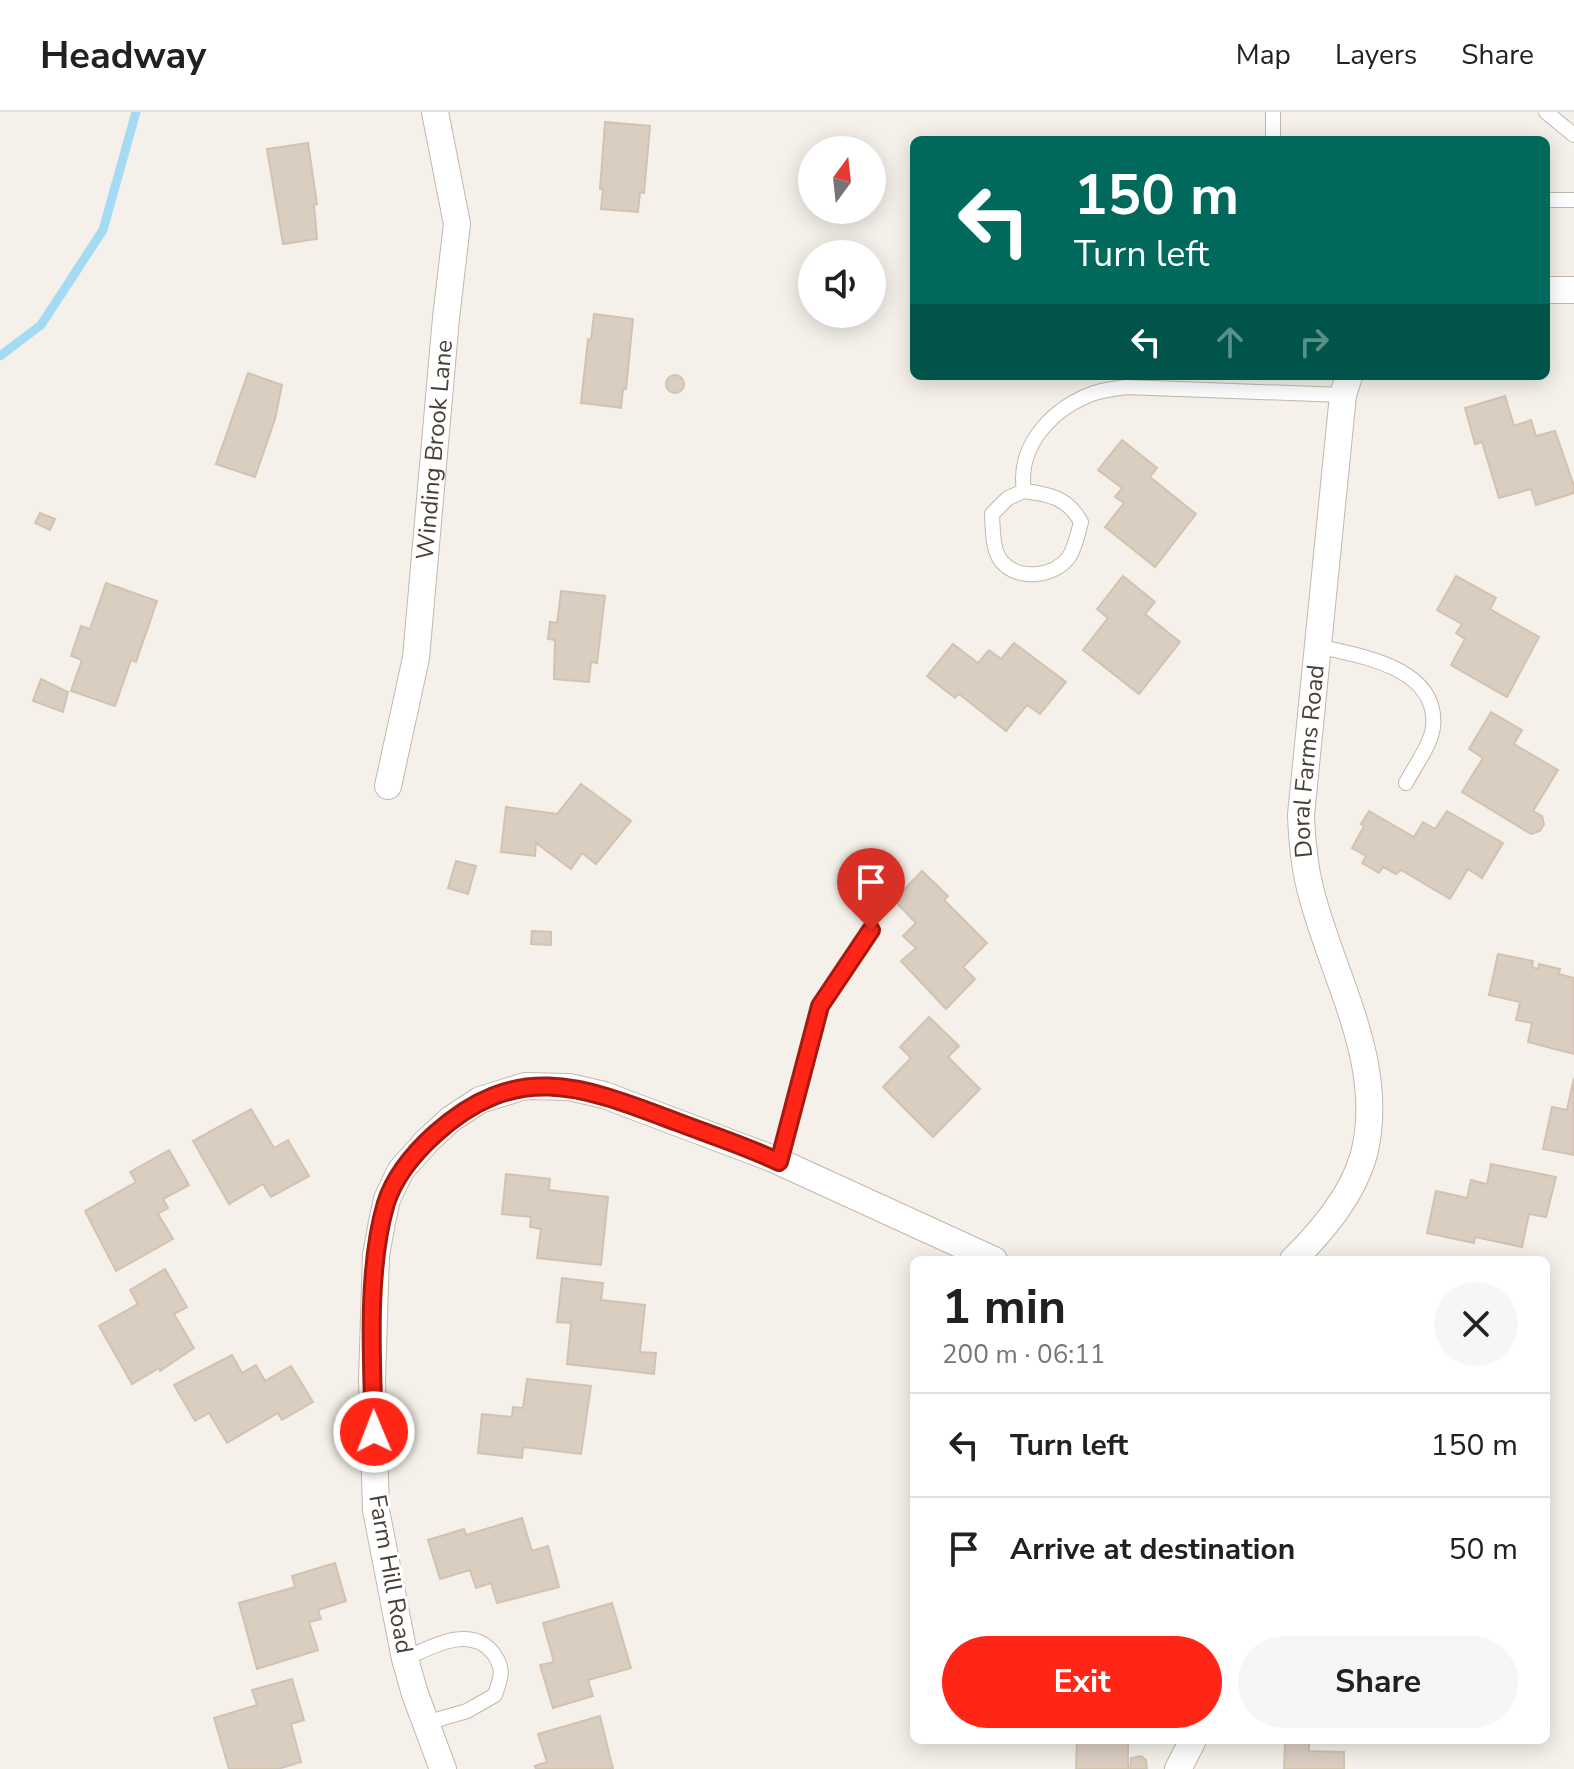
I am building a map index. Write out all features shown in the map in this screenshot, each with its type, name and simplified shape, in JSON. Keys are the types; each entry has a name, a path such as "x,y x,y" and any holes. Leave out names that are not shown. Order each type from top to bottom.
{"street":[{"name":"Winding Brook Lane","path":"388,786 416,658 457,224 435,112"},
{"path":"1550,290 1574,290"},
{"name":"Doral Farms Road","path":"1297,1256 1316,1237 1346,1196 1363,1156 1369,1123 1369,1083 1345,994 1310,890 1303,857 1301,815 1346,386"},
{"name":"Farm Hill Road","path":"443,1769 405,1659 376,1510 372,1380 376,1255 387,1199 401,1170 451,1119 480,1100 525,1086 569,1087 604,1095 779,1162 985,1256"},
{"path":"1178,1769 1191,1744"}],"lane":[{"path":"1273,112 1273,136"},
{"path":"1546,112 1574,135"},
{"path":"1550,200 1574,200"},
{"path":"1024,491 1022,476 1026,457 1037,434 1052,418 1090,394 1126,387 1346,386"},
{"path":"1024,491 1063,500 1081,522 1070,557 1047,573 1031,575 1018,572 1001,562 994,542 992,514 1008,498 1024,491"},
{"path":"1317,646 1397,668 1420,686 1432,709 1433,730 1406,783"},
{"path":"779,1162 820,1006 871,930"},
{"path":"405,1659 440,1643 469,1638 486,1644 501,1663 495,1695 467,1711 426,1723"}],"building":[{"path":"605,122 650,126 644,193 640,192 638,212 601,209"},
{"path":"308,143 317,204 314,205 317,239 283,244 267,149"},
{"path":"594,314 633,319 626,389 623,389 621,408 581,403"},
{"path":"248,373 282,385 275,419 255,477 216,464"},
{"path":"671,375 679,375 684,384 682,391 671,393 666,388 666,380"},
{"path":"1505,396 1514,426 1531,420 1536,436 1555,431 1574,493 1536,505 1531,489 1499,498 1482,442 1475,444 1465,408"},
{"path":"1122,440 1157,468 1150,477 1196,514 1155,567 1105,527 1124,503 1115,497 1122,488 1098,470"},
{"path":"40,513 55,519 50,530 35,523"},
{"path":"1123,576 1155,602 1145,614 1180,642 1139,694 1083,650 1108,618 1097,609"},
{"path":"1456,576 1496,598 1490,609 1539,637 1507,697 1451,665 1465,639 1456,633 1462,624 1437,610"},
{"path":"106,583 157,601 136,662 131,660 115,706 71,691 82,660 71,656 81,626 90,629"},
{"path":"561,591 605,596 597,663 591,662 589,682 554,679 555,640 548,639 550,622 557,623"},
{"path":"1014,643 1066,682 1040,714 1027,705 1006,731 959,694 955,698 927,676 953,644 978,663 989,650 1001,659"},
{"path":"41,679 68,692 63,712 33,701"},
{"path":"1491,712 1522,730 1514,744 1558,770 1533,811 1542,816 1544,824 1540,831 1531,834 1462,792 1483,758 1469,749"},
{"path":"581,784 631,821 596,864 582,853 571,869 536,843 535,856 501,852 506,807 557,814"},
{"path":"1369,811 1414,837 1423,822 1435,829 1447,811 1503,843 1482,878 1468,869 1450,899 1401,870 1396,874 1383,867 1379,873 1362,863 1366,856 1352,848"},
{"path":"456,861 476,866 468,894 448,888"},
{"path":"922,871 948,896 944,900 987,943 963,967 975,979 946,1009 901,961 916,948 903,936 916,923 894,900"},
{"path":"532,931 551,932 551,945 531,944"},
{"path":"1498,954 1533,961 1532,967 1538,969 1539,964 1560,969 1559,974 1574,978 1574,1054 1528,1042 1532,1023 1516,1020 1520,1002 1489,995"},
{"path":"929,1017 959,1046 948,1057 980,1089 933,1137 883,1087 911,1058 900,1047"},
{"path":"1574,1078 1574,1155 1543,1149 1552,1107 1567,1110"},
{"path":"251,1109 274,1148 288,1140 309,1176 271,1197 263,1184 229,1204 193,1141"},
{"path":"169,1150 189,1185 163,1199 168,1208 158,1214 173,1239 116,1271 85,1211 136,1182 130,1172"},
{"path":"1491,1164 1556,1177 1546,1217 1529,1214 1522,1247 1475,1237 1474,1243 1427,1233 1436,1191 1467,1198 1471,1180 1487,1184"},
{"path":"506,1174 550,1179 549,1190 608,1197 601,1265 537,1258 541,1229 530,1227 531,1217 502,1214"},
{"path":"165,1269 187,1307 174,1314 194,1348 160,1371 159,1368 132,1384 99,1326 138,1304 130,1290"},
{"path":"562,1278 603,1283 601,1300 645,1305 640,1352 656,1353 654,1374 567,1364 571,1323 557,1322"},
{"path":"232,1355 242,1373 256,1365 265,1381 291,1366 313,1402 282,1420 278,1413 227,1443 209,1413 195,1421 174,1385"},
{"path":"527,1379 591,1386 581,1454 523,1447 522,1458 478,1453 482,1414 512,1417 513,1407 523,1408"},
{"path":"522,1518 532,1551 548,1546 559,1587 497,1603 491,1583 476,1588 470,1570 440,1579 428,1540 464,1529 466,1535"},
{"path":"335,1563 346,1601 318,1610 321,1619 309,1622 318,1650 257,1669 239,1603 295,1587 292,1576"},
{"path":"612,1603 631,1668 588,1680 593,1696 553,1708 540,1665 554,1662 543,1623"},
{"path":"292,1679 304,1720 291,1724 301,1762 278,1769 229,1769 214,1718 257,1705 252,1690"},
{"path":"600,1716 613,1769 536,1769 535,1766 547,1762 538,1734"},
{"path":"1077,1744 1128,1744 1128,1769 1076,1769"},
{"path":"1285,1744 1309,1744 1309,1751 1344,1752 1344,1769 1284,1769"},
{"path":"1141,1756 1146,1760 1147,1769 1130,1769 1131,1758"}],"waterway":[{"path":"0,356 41,325 103,230 136,112"}],"route":[{"path":"374,1432 374,1296 376,1255 382,1222 387,1199 401,1170 427,1141 451,1119 480,1100 525,1086 569,1087 604,1095 779,1162 820,1006 871,930"}]}
